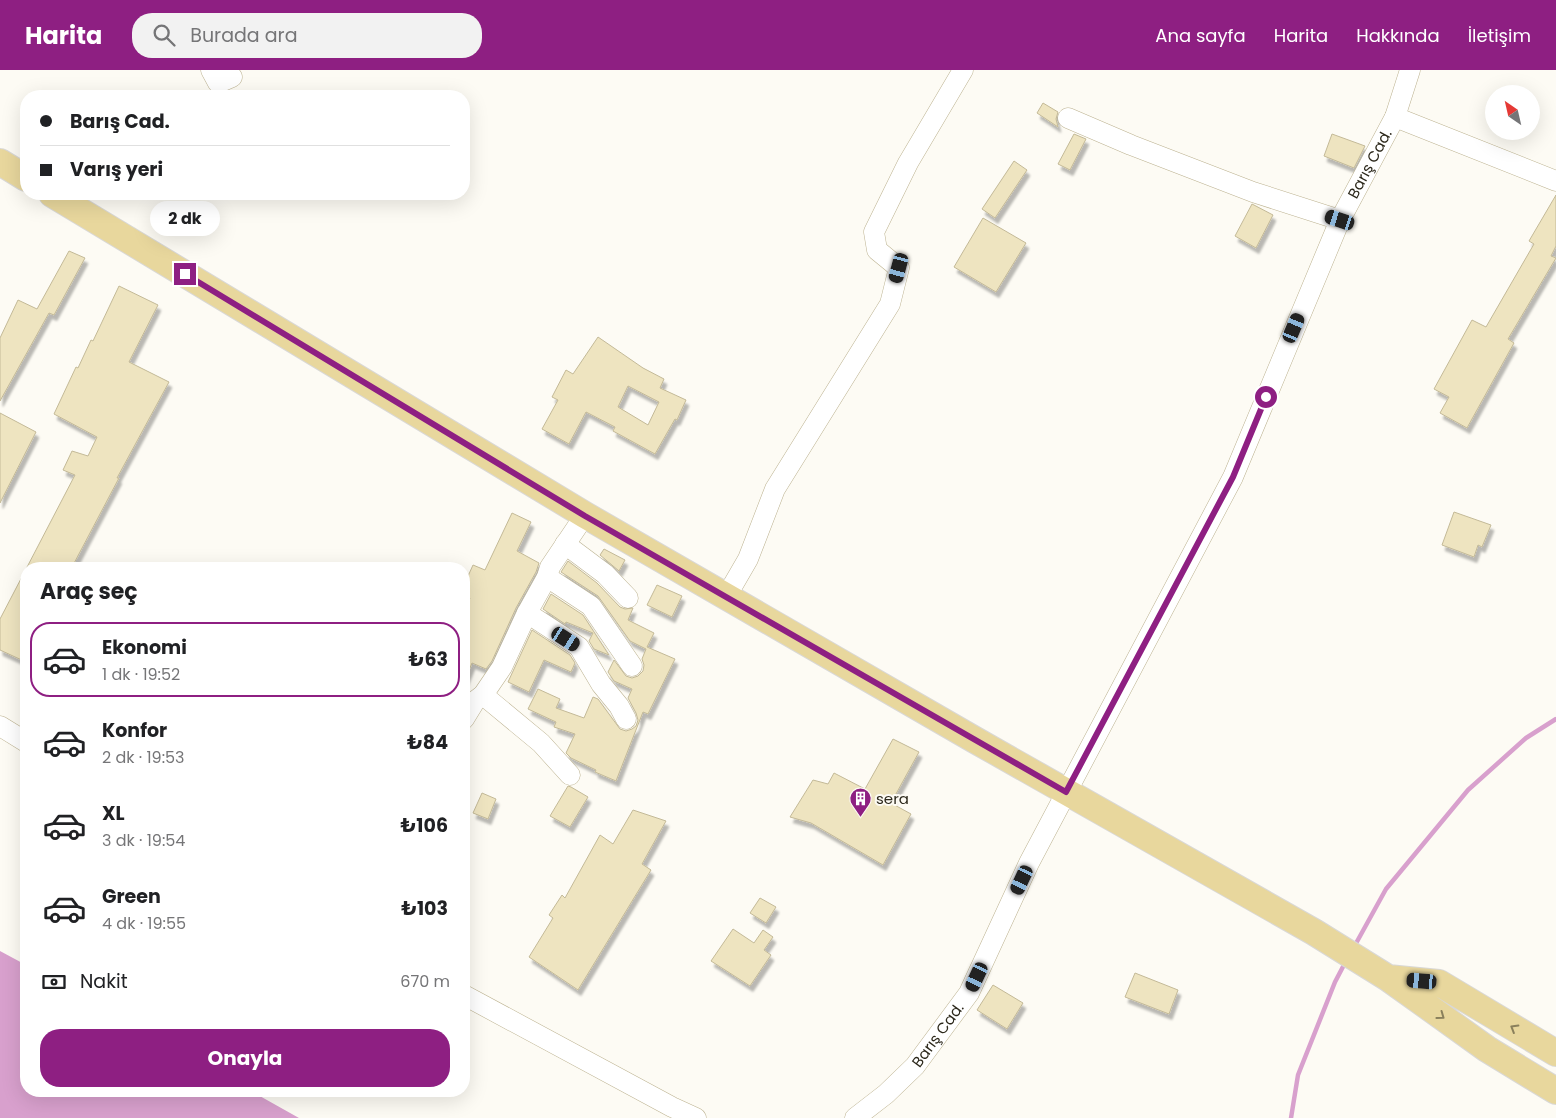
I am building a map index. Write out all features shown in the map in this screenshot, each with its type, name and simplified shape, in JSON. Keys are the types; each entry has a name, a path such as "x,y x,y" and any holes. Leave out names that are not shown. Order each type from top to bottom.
{"main road":[{"path":"0,162 20,174"},
{"path":"62,200 585,516 1314,932 1388,978 1487,1049 1556,1091"},
{"path":"1388,978 1439,982 1556,1053"}],"street":[{"path":"212,70 218,83 232,77"},
{"path":"726,597 748,559 775,489 890,304 899,268 877,250 874,232 908,163 962,70"},
{"name":"Barış Cad.","path":"855,1118 886,1094 915,1066 969,993 1029,863 1233,477 1340,220 1394,117 1410,70"},
{"path":"1394,117 1556,181"},
{"path":"1068,118 1131,145 1253,192 1340,220"},
{"path":"470,709 475,701 483,695 502,667 547,577 550,567 585,516"},
{"path":"565,544 605,574 628,598"},
{"path":"547,577 591,606 632,666"},
{"path":"528,613 579,647 601,684 626,719"},
{"path":"483,695 541,743 570,775"},
{"path":"0,726 20,738"},
{"path":"470,998 672,1107 696,1118"}],"shaded area":[{"path":"0,951 20,962 20,1097 262,1097 299,1118 0,1118"}],"building":[{"path":"1043,103 1058,112 1056,119 1058,127 1037,113"},
{"path":"1074,134 1086,139 1070,170 1058,164"},
{"path":"1332,134 1365,146 1354,168 1324,156"},
{"path":"1014,161 1027,170 995,218 982,209"},
{"path":"1556,195 1556,246 1551,256 1556,258 1508,339 1514,343 1467,428 1440,413 1449,397 1434,389 1472,320 1486,327 1534,244 1529,241"},
{"path":"1252,204 1273,215 1256,248 1235,236"},
{"path":"983,218 1026,243 996,292 954,267"},
{"path":"69,251 85,258 54,315 49,313 0,401 0,338 18,300 37,309"},
{"path":"119,286 158,305 129,362 169,382 117,478 119,478 75,562 30,562 75,475 63,470 72,451 88,456 97,437 54,414 76,367 78,368 91,340 93,341"},
{"path":"598,337 643,368 664,379 660,388 686,400 677,420 675,419 655,454 613,431 615,427 586,412 569,444 542,429 558,400 552,397 566,370 573,374","holes":["628,386 659,402 648,425 618,407"]},
{"path":"0,413 36,432 0,503"},
{"path":"1454,512 1491,525 1482,547 1478,545 1474,557 1442,545"},
{"path":"512,513 531,522 517,551 539,563 536,572 516,608 492,661 486,669 472,663 470,668 470,572 473,565 485,570"},
{"path":"604,549 625,560 619,571 600,555"},
{"path":"568,561 597,583 620,607 625,609 633,608 628,620 654,633 647,647 675,659 648,714 643,712 616,781 595,772 596,770 571,758 566,753 575,734 554,727 556,722 528,709 538,689 560,699 556,708 584,718 593,697 598,699 620,729 626,731 632,729 636,726 638,720 628,698 632,689 614,681 608,672 614,660 626,676 632,678 638,676 643,671 642,659 646,649 630,641 598,596 561,572"},
{"path":"20,581 20,659 0,650 0,619"},
{"path":"657,585 682,596 672,617 647,605"},
{"path":"551,594 583,615 609,655 594,649 589,641 593,633 566,622 565,624 543,609"},
{"path":"532,630 570,655 575,663 571,672 544,660 529,692 508,682"},
{"name":"sera","path":"893,739 919,752 891,803 911,814 883,865 811,823 790,817 813,780 828,784 834,773 865,789"},
{"path":"568,786 588,797 570,827 550,816"},
{"path":"482,793 496,799 488,819 473,813"},
{"path":"633,810 666,821 642,864 651,870 578,990 529,957 553,918 549,915 562,895 565,898 600,835 613,844"},
{"path":"760,898 776,907 766,923 750,913"},
{"path":"733,929 754,943 763,930 773,937 764,950 771,955 750,986 711,961"},
{"path":"1135,973 1178,990 1169,1014 1125,997"},
{"path":"993,985 1023,1003 1007,1029 977,1010"}],"waterway":[{"path":"1354,947 1386,889 1468,790 1526,738 1556,719"},
{"path":"1291,1118 1298,1075 1335,982 1346,961"}],"place":[{"name":"sera","path":"860,818"}],"route":[{"path":"185,274 585,516 1066,792 1233,477 1266,397"}]}
